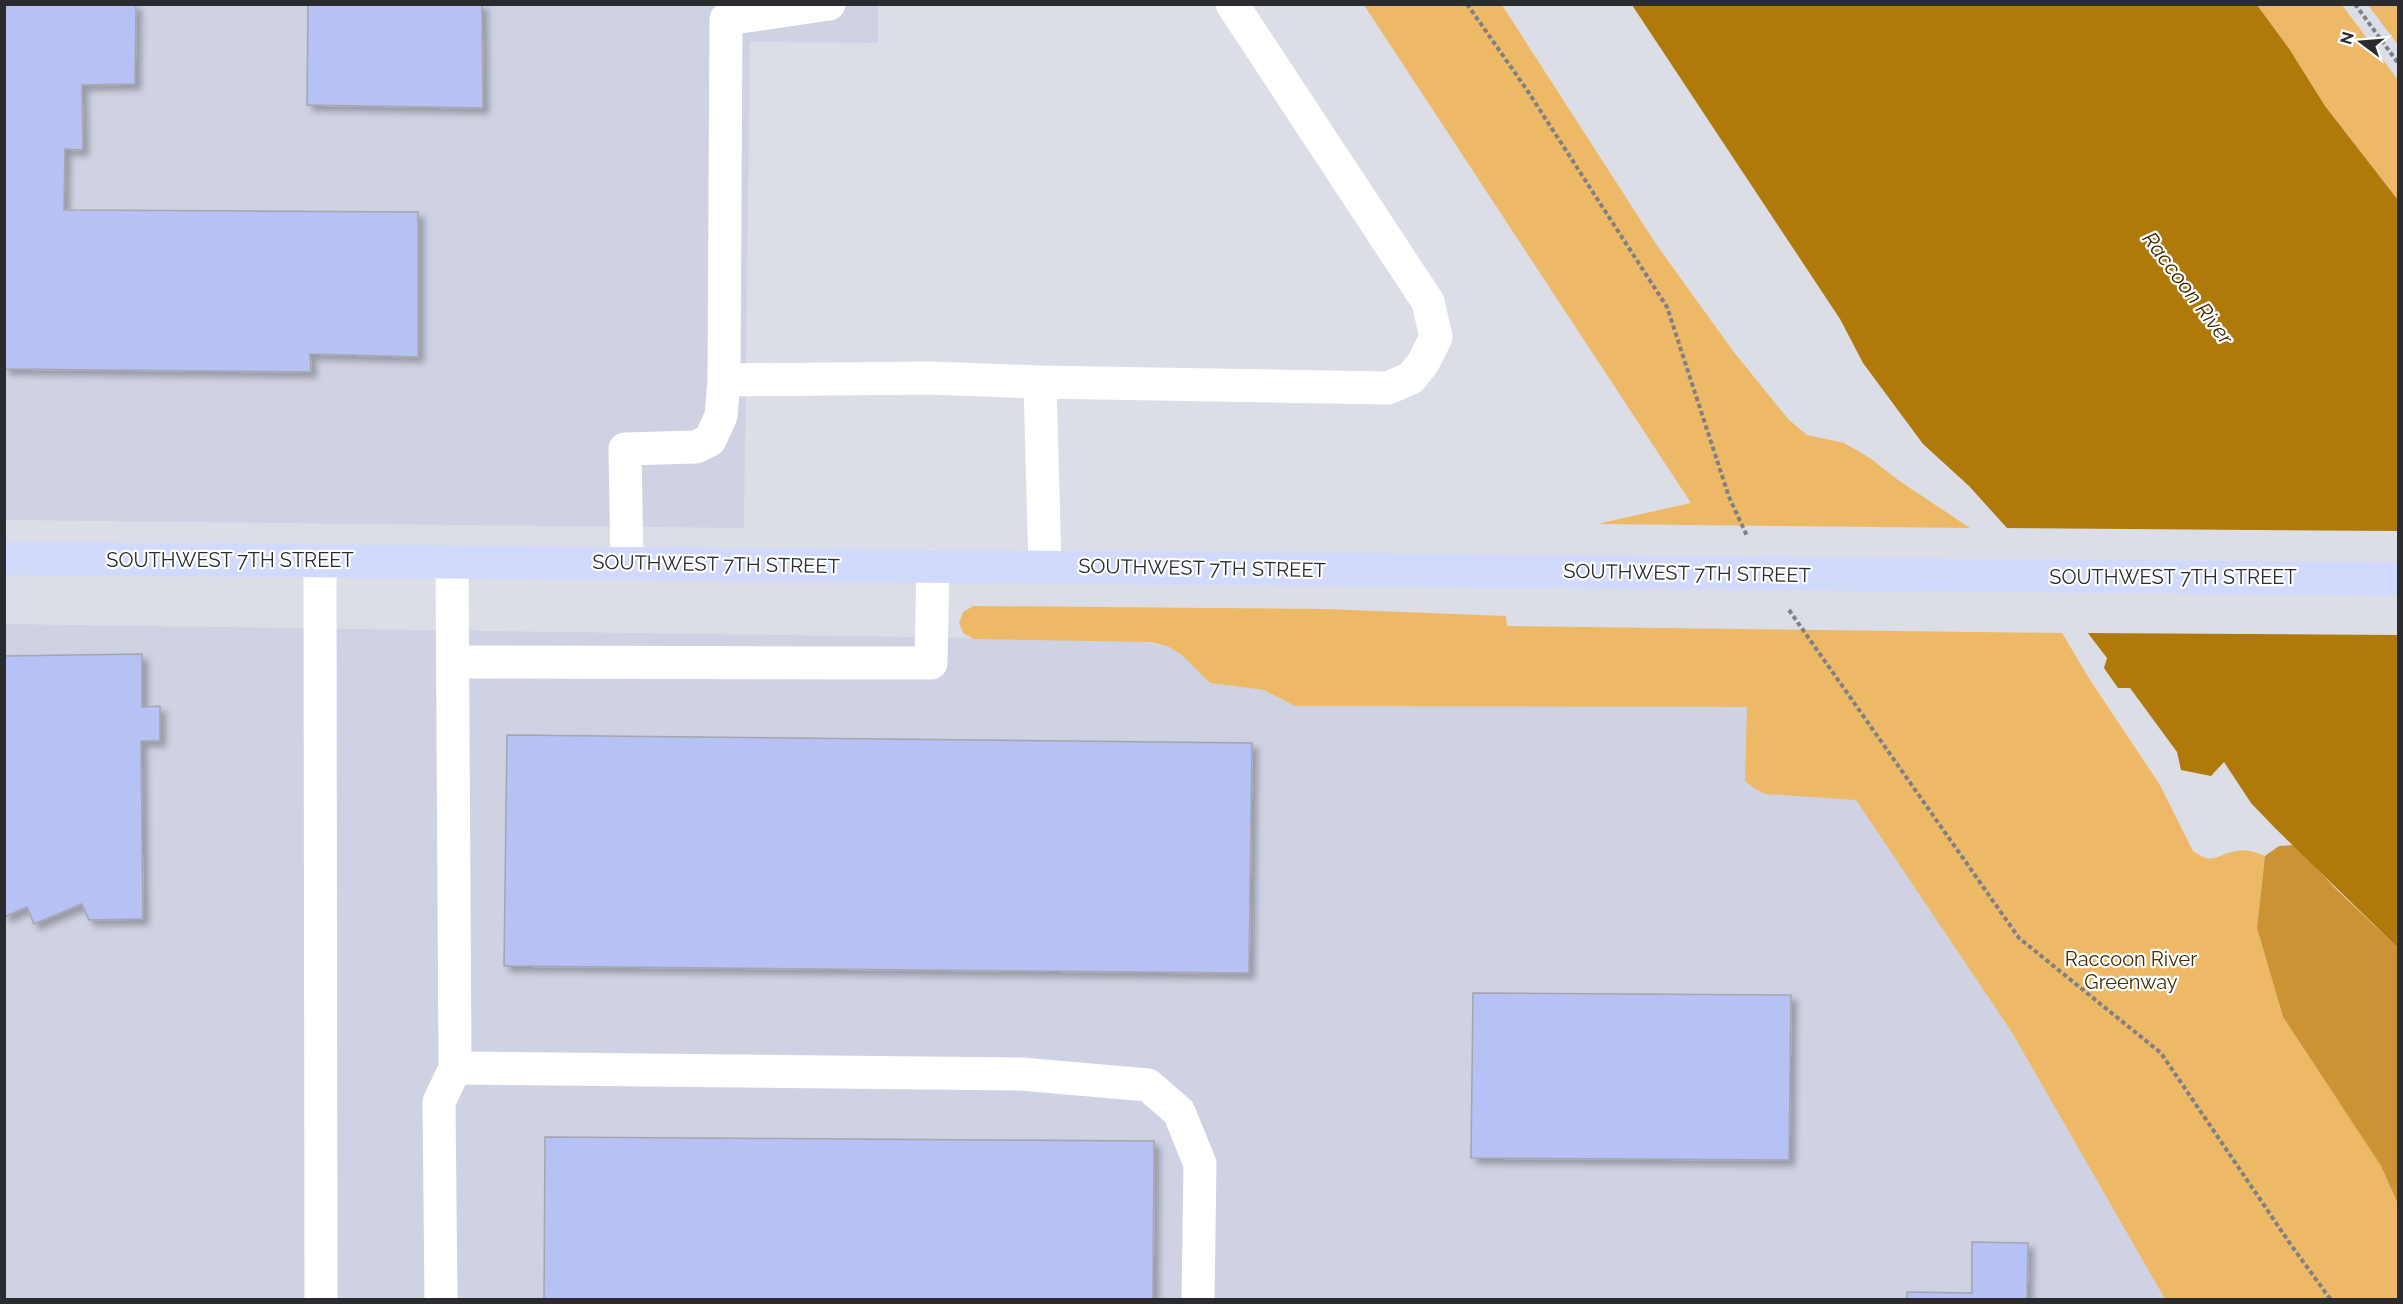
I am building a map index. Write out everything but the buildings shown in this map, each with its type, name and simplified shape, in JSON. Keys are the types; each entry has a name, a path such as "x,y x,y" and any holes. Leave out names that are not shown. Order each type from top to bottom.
{"main road":[{"name":"SOUTHWEST 7TH STREET","path":"4,558 2398,579"}],"lane":[{"path":"627,563 624,449 696,447 710,440 721,416 724,380 726,19 830,4"},
{"path":"724,380 929,378 1040,382 1388,387 1411,378 1423,363 1436,337 1428,302 1232,4"},
{"path":"1040,382 1045,567"},
{"path":"320,561 321,1299"},
{"path":"441,1299 439,1102 455,1068 452,562"},
{"path":"453,662 931,663 933,566"},
{"path":"455,1068 1021,1074 1148,1085 1179,1112 1200,1164 1198,1299"}],"path":[{"path":"1467,4 1527,90 1667,307 1729,497 1750,540"},
{"path":"2355,4 2398,63"},
{"path":"1784,603 2019,938 2161,1053 2291,1245 2331,1299"}],"shaded area":[{"path":"5,5 878,5 878,43 750,42 744,528 5,520"},
{"path":"5,624 1129,640 1167,646 1182,655 1210,683 1264,690 1295,706 1747,707 1765,794 1856,799 2011,1031 2165,1299 5,1300"},
{"path":"2295,845 2335,888 2398,948 2398,1204 2381,1166 2283,1017 2257,928 2265,856 2279,846"}],"green space":[{"path":"1364,5 1502,5 1656,244 1733,351 1789,420 1807,435 1844,443 1870,458 1898,480 1970,528 1597,524 1691,503"},
{"path":"2257,5 2342,5 2398,80 2398,200 2325,106 2290,50"},
{"path":"2368,5 2398,5 2398,45"},
{"name":"Raccoon River Greenway","path":"973,606 1325,609 1506,616 1507,626 2062,633 2090,680 2160,785 2193,851 2211,859 2241,850 2265,856 2257,928 2283,1017 2381,1166 2398,1204 2398,1299 2165,1299 2011,1031 1856,800 1765,794 1745,781 1747,707 1295,706 1264,690 1210,683 1182,655 1167,646 1150,642 974,639 963,633 959,623 963,612"}],"water":[{"name":"Raccoon River","path":"1632,5 2257,5 2290,50 2325,106 2398,200 2398,948 2251,803 2224,762 2211,776 2181,770 2177,752 2130,688 2118,688 2104,668 2107,658 2007,528 1969,486 1923,444 1863,363 1840,319"}],"pier":[{"path":"2003,528 2398,531 2398,635 2085,633"}]}
